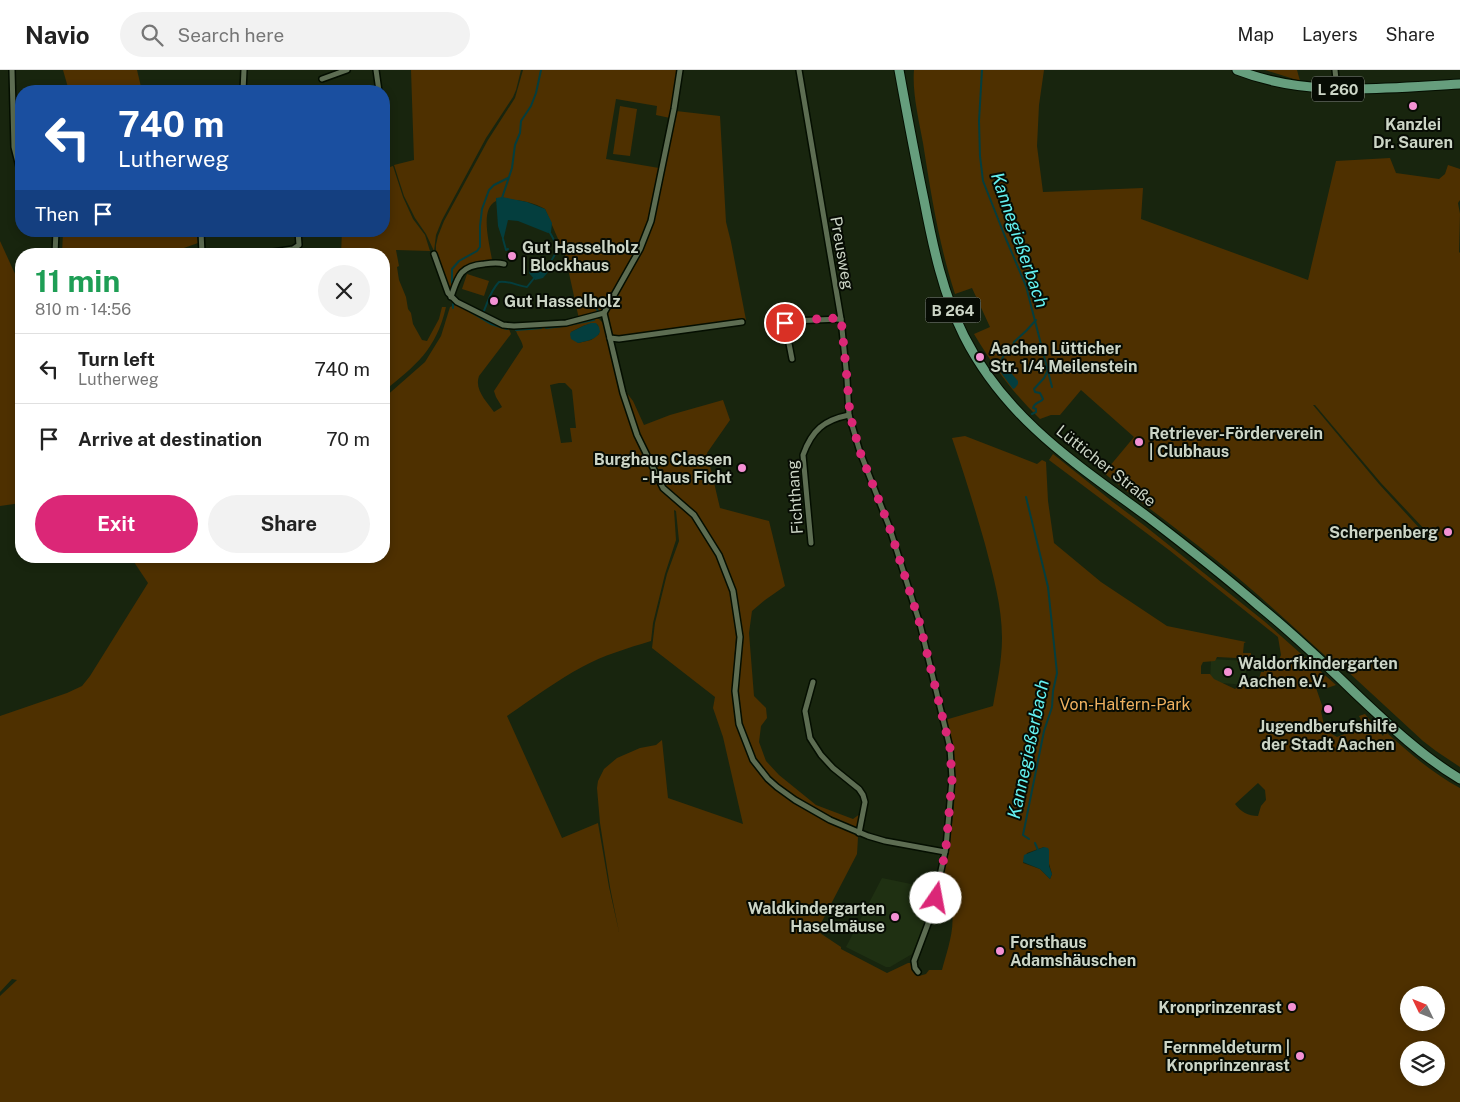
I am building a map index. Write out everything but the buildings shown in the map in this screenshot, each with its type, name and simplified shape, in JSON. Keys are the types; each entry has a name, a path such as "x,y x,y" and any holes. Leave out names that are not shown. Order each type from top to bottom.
{"main road":[{"name":"Lütticher Straße","path":"899,70 932,242 947,296 970,347 986,374 1005,399 1026,421 1068,458 1209,564 1261,608 1326,665 1407,741 1431,760 1460,778"},
{"path":"901,83 906,70"},
{"name":"L 260","path":"1236,70 1281,83 1337,89 1460,84"}],"street":[{"path":"12,70 15,151"},
{"path":"243,85 244,70"},
{"path":"322,79 347,70"},
{"path":"376,70 378,85"},
{"path":"680,70 651,221 640,249 604,313 623,392 637,435 663,488 694,515 719,555 733,591 740,637 735,691 739,724 753,760 768,779 795,800 859,834 885,841 946,852"},
{"name":"Preusweg","path":"799,70 841,318 850,415 860,452 889,526 916,611 950,748 952,780 946,852 932,913 914,960 915,968 918,972"},
{"path":"1335,70 1337,89"},
{"path":"294,248 299,245 298,237"},
{"path":"434,254 445,288 451,297 457,302 503,324 514,326 566,323 604,313"},
{"path":"451,297 457,279 467,268 474,265 492,263 504,264"},
{"path":"792,359 785,323 791,320 841,318"},
{"path":"610,338 619,339 742,322"},
{"name":"Fichthang","path":"810,543 804,455 807,444 822,425 836,418 850,415"},
{"path":"813,682 805,711 810,738 821,756 859,789 863,795 865,802 859,834"}],"shaded area":[{"name":"Waldorfkindergarten Aachen e.V.","path":"1211,659 1247,661 1245,685 1210,682"},
{"name":"Waldkindergarten Haselmäuse","path":"882,878 935,889 926,922 912,954 890,967 886,967 846,947"}],"green space":[{"path":"63,70 137,70 141,85 67,85"},
{"path":"411,70 521,70 513,97 486,138 442,220 436,235 434,251 404,196 394,165 414,160"},
{"path":"523,70 678,70 670,118 656,115 657,106 616,99 606,159 659,168 647,229 633,259 601,312 579,319 565,255 545,209 539,206 521,201 496,198 496,201 488,211 487,219 492,260 470,265 450,292 436,254 438,236 444,221 488,140 515,98"},
{"path":"914,70 1044,70 1039,105 1037,146 1043,192 1143,188 1141,219 1308,280 1336,161 1390,158 1396,173 1439,179 1445,174 1448,165 1460,169 1460,200 1458,203 1460,214 1460,767 1423,741 1345,669 1342,671 1232,573 1104,473 1134,437 1081,390 1060,415 1051,415 1040,419 1012,389 974,334 990,327 972,288 955,294 944,257 936,219 916,106","holes":["1313,405 1315,405 1381,483 1425,530 1422,531 1379,484"]},
{"path":"1265,70 1297,70 1300,81"},
{"path":"620,106 637,109 630,156 613,154"},
{"path":"676,111 720,116 726,222 746,320 612,337 606,313 636,263 650,231"},
{"path":"393,166 403,197 413,219 425,235 430,251 396,250 399,280 406,297 413,324 422,340 427,341 439,319 442,307 446,307 437,335 430,346 415,364 390,386 390,248 341,248 342,237 390,237 390,167"},
{"path":"63,237 197,237 198,243 184,248 62,248"},
{"path":"0,241 15,274 15,504 0,506"},
{"path":"467,274 489,281 484,296 462,289"},
{"name":"Von-Halfern-Park","path":"457,304 492,323 509,329 511,334 479,376 478,381 482,396 494,412 502,407 494,391 523,347 513,328 593,318 599,319 603,323 620,393 626,392 633,401 644,425 670,415 723,400 730,420 707,453 720,508 769,521 785,586 752,611 749,633 754,696 766,708 767,718 761,726 759,742 766,761 779,775 816,805 853,819 860,814 857,854 817,931 841,947 841,949 887,973 908,963 911,963 919,976 926,974 929,970 942,970 953,920 948,902 942,896 939,898 948,852 955,790 954,760 945,720 993,706 1000,664 1002,626 999,602 985,544 952,438 965,436 1037,464 1042,460 1046,462 1048,501 1054,543 1101,582 1167,626 1246,642 1244,643 1243,653 1251,653 1251,664 1237,662 1237,658 1217,657 1215,661 1203,662 1201,674 1210,674 1214,679 1235,689 1247,679 1259,679 1261,672 1264,672 1264,666 1276,666 1281,655 1278,637 1169,550 1049,460 1053,454 1264,621 1336,685 1327,688 1315,685 1323,708 1321,711 1325,730 1337,737 1364,726 1359,716 1365,714 1383,736 1385,731 1430,769 1460,788 1460,1102 0,1102 0,996 17,980 12,979 0,992 0,716 82,686 148,583 135,563 390,563 390,393 425,362 441,336 450,307","holes":["593,323 598,325 599,334 591,340 578,343 571,332","565,383 572,390 576,428 570,428 572,442 561,443 550,385","674,510 676,511 679,541 667,574 655,623 652,648 715,697 713,708 723,737 743,824 668,798 662,740 656,745 640,748 617,758 604,769 597,788 600,823 619,932 598,823 562,838 507,716 553,684 582,667 607,655 651,641 653,623 665,574 676,540","692,515 698,516 721,555 736,590 741,637 737,692 732,691 736,637 732,591 718,556","1258,783 1265,790 1266,800 1261,806 1258,816 1254,816 1242,811 1235,804","1044,847 1052,874 1050,879 1040,869 1023,863 1027,853"]}],"water":[{"path":"502,197 527,202 545,209 552,223 551,232 548,233 518,221 508,220 503,241 498,226 496,198"},
{"path":"532,266 548,268 549,271 543,278 535,280 529,273"},
{"path":"591,323 596,323 599,327 600,332 596,337 578,343 571,339 571,332"},
{"path":"1001,361 1018,381 1018,384 1013,389 996,366"},
{"path":"1044,847 1049,850 1049,866 1052,874 1050,879 1040,869 1023,862 1024,855"}],"waterway":[{"path":"502,198 512,168 521,121 531,106 541,70"},
{"name":"Kannegießerbach","path":"982,70 979,121 983,181 1026,286 1052,387"},
{"path":"452,283 452,269 459,261 477,251 480,247 482,209 489,190 494,185 508,178"},
{"path":"547,269 557,250 556,243 549,231"},
{"path":"503,239 506,250 508,249"},
{"path":"483,313 491,293 499,282 527,287 535,277"},
{"path":"593,302 598,311"},
{"path":"469,311 491,324 507,329"},
{"path":"546,328 594,320"},
{"path":"1001,361 1005,353 1012,348 1014,342 1036,320"},
{"path":"516,330 541,328"},
{"path":"1032,414 1036,412 1036,409 1033,408 1034,406 1043,399 1040,393 1035,392 1034,389 1044,378 1048,370"},
{"name":"Kannegießerbach","path":"1026,497 1048,587 1057,673 1052,707 1044,731 1023,835 1029,839"},
{"path":"1035,843 1038,850"}],"place":[{"name":"Kanzlei Dr. Sauren","path":"1413,106"},
{"name":"Gut Hasselholz | Blockhaus","path":"512,256"},
{"name":"Gut Hasselholz","path":"494,301"},
{"name":"Aachen Lütticher Str. 1/4 Meilenstein","path":"980,357"},
{"name":"Retriever-Förderverein | Clubhaus","path":"1139,442"},
{"name":"Burghaus Classen - Haus Ficht","path":"742,468"},
{"name":"Scherpenberg","path":"1448,532"},
{"name":"Waldorfkindergarten Aachen e.V.","path":"1228,672"},
{"name":"Jugendberufshilfe der Stadt Aachen","path":"1328,709"},
{"name":"Waldkindergarten Haselmäuse","path":"895,917"},
{"name":"Forsthaus Adamshäuschen","path":"1000,951"},
{"name":"Kronprinzenrast","path":"1292,1007"},
{"name":"Fernmeldeturm | Kronprinzenrast","path":"1300,1056"}],"route":[{"path":"785,323 791,320 841,318 850,415 860,452 889,526 920,624 950,748 952,780 946,847 936,898"}]}
